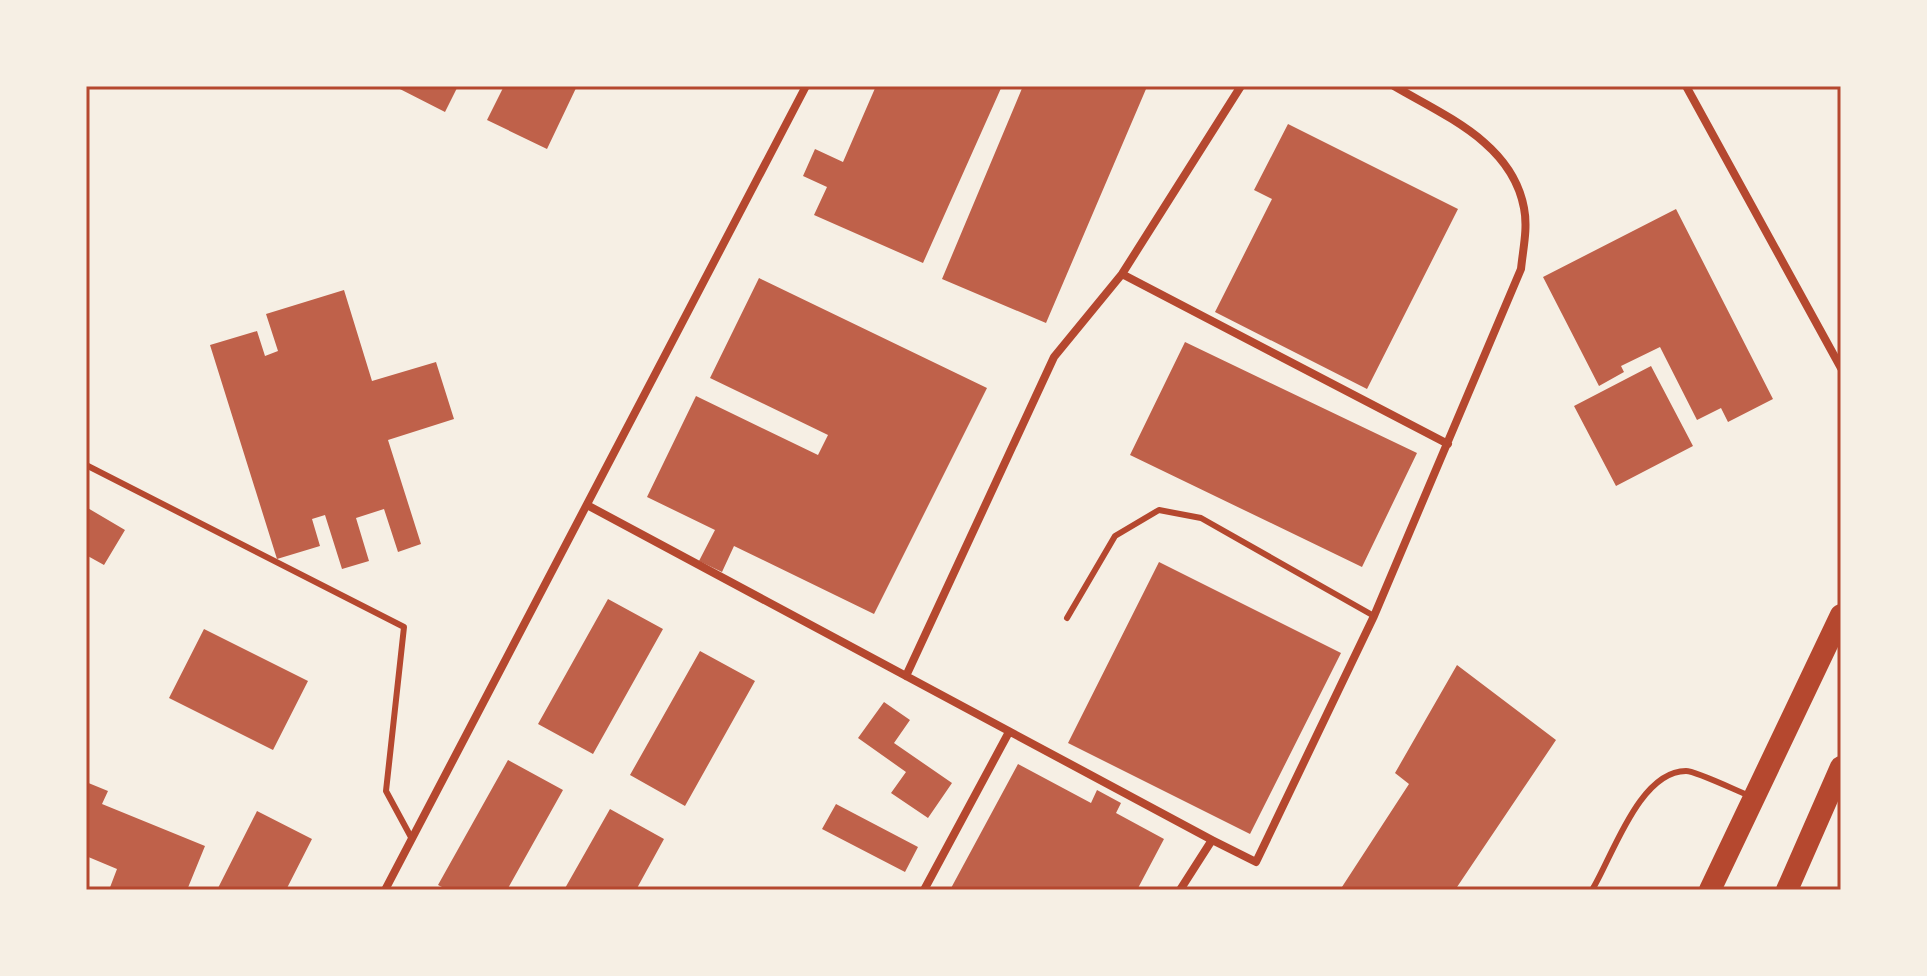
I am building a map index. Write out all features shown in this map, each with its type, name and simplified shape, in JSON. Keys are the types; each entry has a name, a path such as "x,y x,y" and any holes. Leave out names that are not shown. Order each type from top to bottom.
{"highway":[{"path":"1710,890 1841,615"},
{"path":"1787,890 1841,767"}],"street":[{"path":"385,890 806,86"},
{"path":"906,676 1054,357 1122,274 1241,86"},
{"path":"587,505 1256,862 1374,616 1521,269 1524,207 1512,176 1493,149 1470,130 1394,86"},
{"path":"1686,86 1841,368"},
{"path":"1122,274 1448,444"},
{"path":"924,890 1009,732"},
{"path":"1180,890 1212,840"}],"lane":[{"path":"86,465 404,627 386,791 412,839"},
{"path":"1067,618 1115,536 1159,510 1201,518 1374,616"},
{"path":"1592,890 1627,820 1645,794 1672,775 1686,771 1753,798"}],"building":[{"path":"394,86 458,86 445,112"},
{"path":"504,86 577,86 547,149 487,120"},
{"path":"876,86 1002,86 923,263 814,215 827,187 803,176 815,149 843,162"},
{"path":"1023,86 1140,86 1146,89 1046,323 942,279"},
{"path":"1288,124 1458,209 1367,389 1215,312 1272,199 1254,190"},
{"path":"1676,209 1773,399 1728,422 1721,408 1697,420 1660,347 1621,366 1624,372 1599,386 1543,277"},
{"path":"759,278 987,388 874,614 734,546 722,572 699,561 715,530 647,497 696,396 818,455 828,435 710,378"},
{"path":"344,290 372,381 436,362 454,419 388,440 421,544 398,552 384,509 356,518 369,561 342,569 325,515 312,519 320,546 277,559 210,345 257,331 265,356 278,351 266,314"},
{"path":"1185,342 1417,453 1362,567 1130,455"},
{"path":"1651,366 1693,446 1616,486 1574,406"},
{"path":"86,507 125,530 104,565 86,555"},
{"path":"1159,562 1341,653 1250,834 1068,743"},
{"path":"608,599 663,629 593,754 538,724"},
{"path":"204,629 308,681 273,750 169,698"},
{"path":"700,651 755,681 685,806 630,775"},
{"path":"1457,665 1556,740 1455,890 1340,890 1409,784 1395,773"},
{"path":"884,702 910,720 894,743 952,783 928,818 891,793 906,772 858,738"},
{"path":"508,760 563,790 507,890 448,890 438,885"},
{"path":"1018,764 1091,803 1097,790 1121,803 1116,813 1164,839 1137,890 950,890"},
{"path":"86,782 108,791 102,804 205,846 187,890 109,890 117,869 86,856 89,833 86,832"},
{"path":"836,804 918,847 905,872 822,829"},
{"path":"610,809 664,839 636,890 564,890"},
{"path":"257,811 312,839 286,890 217,890"}]}
